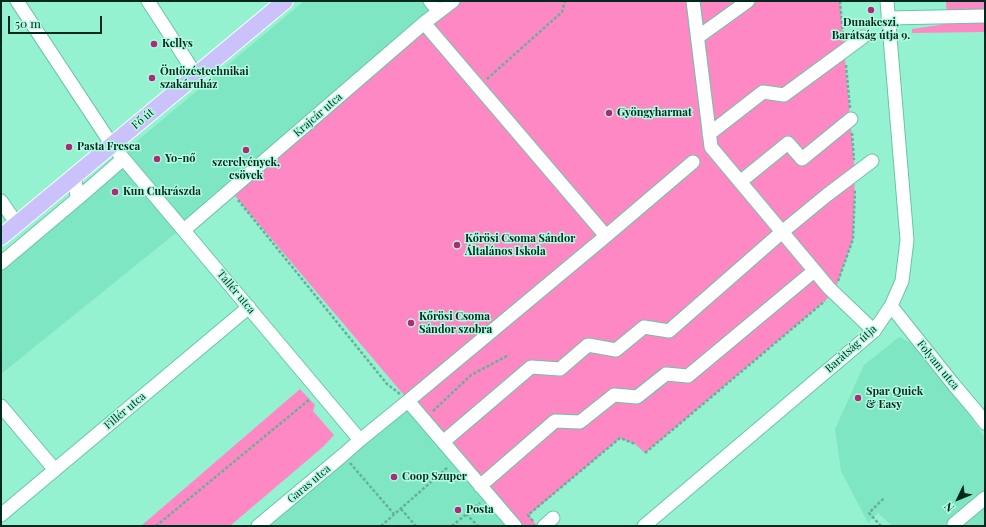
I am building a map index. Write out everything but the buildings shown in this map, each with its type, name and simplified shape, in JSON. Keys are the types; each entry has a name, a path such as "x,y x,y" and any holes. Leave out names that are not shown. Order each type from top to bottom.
{"main road":[{"name":"Fő út","path":"1,237 285,1"}],"street":[{"name":"Tallér utca","path":"17,1 112,145 360,440"},
{"path":"148,1 196,75"},
{"path":"430,1 439,12"},
{"name":"Krajcár utca","path":"184,230 424,23 453,1"},
{"path":"693,1 711,147 814,271 834,293 874,331"},
{"path":"698,37 748,1"},
{"name":"Barátság útja","path":"644,526 874,331 891,306 902,281 907,240 887,1"},
{"path":"888,18 985,16"},
{"path":"424,23 606,236"},
{"path":"709,134 763,92 784,95 863,37"},
{"path":"740,182 788,142 802,159 850,119"},
{"path":"1,263 124,158"},
{"path":"443,442 531,367 560,369 588,345 616,350 644,327 669,331 782,232 872,161"},
{"name":"Garas utca","path":"258,526 693,162"},
{"path":"75,176 77,198"},
{"path":"1,200 17,224"},
{"path":"484,491 555,421 580,422 614,395 637,397 666,374 688,376 814,271"},
{"name":"Folyam utca","path":"891,306 985,423"},
{"name":"Fillér utca","path":"1,515 249,307"},
{"path":"408,401 515,526"},
{"path":"1,406 55,470"},
{"path":"954,524 985,498"}],"path":[{"path":"479,86 562,12 564,1"},
{"path":"645,453 834,293 853,239 856,174 840,1"},
{"path":"230,190 387,384"},
{"path":"424,419 471,374 509,355"},
{"path":"156,526 319,391"},
{"path":"537,526 528,515 614,443 620,438 635,444"},
{"path":"343,455 394,514"},
{"path":"381,526 457,459"},
{"path":"452,526 466,514 484,491"},
{"path":"881,526 869,513 884,498"},
{"path":"400,509 416,526"},
{"path":"466,514 478,526"}],"shaded area":[{"path":"304,1 465,1 199,227 176,233 1,374 1,255"},
{"path":"453,1 840,1 855,174 853,239 834,293 645,453 635,444 620,438 529,515 537,526 515,526 230,190"},
{"path":"946,1 985,1 985,32 912,33 912,29 940,25 947,22"},
{"path":"899,337 910,342 961,402 985,438 985,526 892,526 878,513 868,523 841,471 835,429 864,365"},
{"path":"300,389 315,405 313,411 334,435 324,446 230,526 141,526"},
{"path":"400,398 514,526 253,526"}],"place":[{"name":"Dunakeszi, Barátság útja 9.","path":"871,10"},
{"name":"Kellys","path":"154,44"},
{"name":"Öntözéstechnikai szakáruház","path":"152,78"},
{"name":"Gyöngyharmat","path":"609,113"},
{"name":"Pasta Fresca","path":"69,147"},
{"name":"szerelvények, csövek","path":"246,150"},
{"name":"Yo-nő","path":"157,159"},
{"name":"Kun Cukrászda","path":"115,192"},
{"name":"Kőrösi Csoma Sándor Általános Iskola","path":"457,245"},
{"name":"Kőrösi Csoma Sándor szobra","path":"411,323"},
{"name":"Spar Quick & Easy","path":"858,398"},
{"name":"Coop Szuper","path":"394,477"},
{"name":"Posta","path":"458,510"}]}
